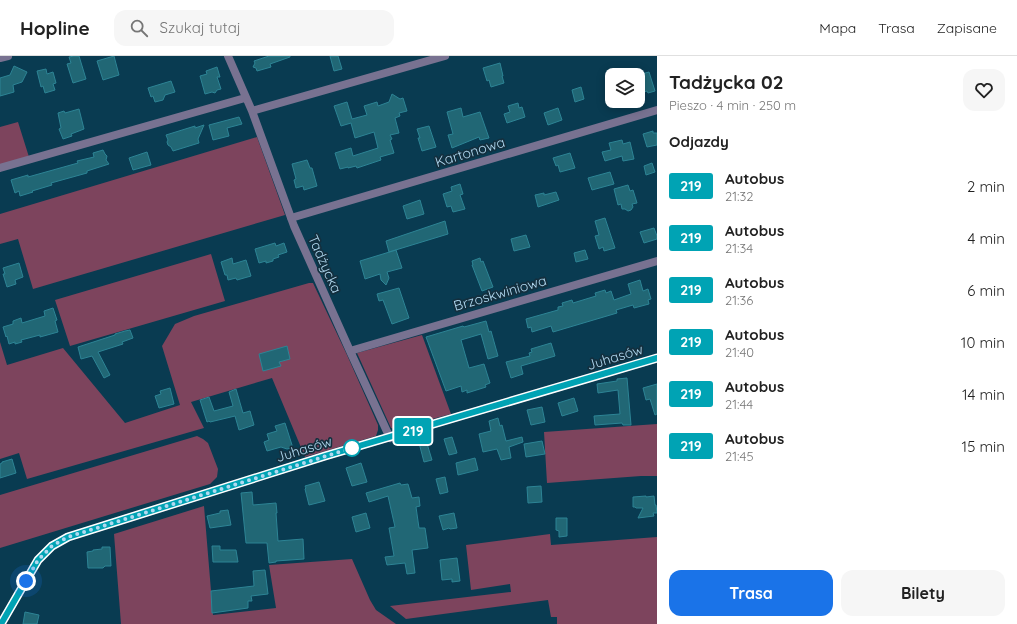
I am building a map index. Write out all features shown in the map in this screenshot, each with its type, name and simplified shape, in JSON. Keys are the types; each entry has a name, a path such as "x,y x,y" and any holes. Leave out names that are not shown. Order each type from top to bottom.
{"street":[{"path":"0,58 8,56"},
{"name":"Tadżycka","path":"228,56 252,111 291,218 390,438"},
{"path":"252,111 445,56"},
{"path":"0,168 246,98"},
{"name":"Kartonowa","path":"291,218 657,110"},
{"name":"Brzoskwiniowa","path":"350,352 657,261"},
{"name":"Juhasów","path":"1,624 38,560 52,546 68,537 325,456 657,358"}],"shaded area":[{"path":"18,122 29,157 0,165 0,127"},
{"path":"257,137 285,215 33,289 18,239 0,244 0,214"},
{"path":"211,254 225,301 70,346 55,300"},
{"path":"313,283 378,425 376,436 305,457 272,378 191,402 204,428 27,479 19,453 0,459 0,342 7,365 63,348 125,423 180,405 162,346 175,324 194,316"},
{"path":"422,335 451,414 395,429 391,428 357,353"},
{"path":"657,424 657,476 547,483 544,432"},
{"path":"197,436 208,443 218,469 217,477 210,484 0,548 0,495"},
{"path":"204,506 213,615 276,608 269,565 352,559 376,610 396,624 121,624 114,534"},
{"path":"550,534 551,545 657,537 657,624 557,624 557,617 551,617 548,600 406,619 390,606 511,592 510,584 471,590 466,545"}],"building":[{"path":"79,56 86,79 73,83 67,64 71,63 69,57"},
{"path":"114,56 119,75 103,80 97,61"},
{"path":"269,56 290,57 270,64 271,67 257,71 256,68 253,67 255,63 254,61"},
{"path":"330,56 338,56 342,69 334,71"},
{"path":"500,63 504,83 491,87 489,80 487,81 483,68"},
{"path":"14,66 27,72 22,82 13,85 14,92 0,96 0,78 10,75"},
{"path":"217,67 220,77 217,77 221,89 217,90 215,93 212,92 205,94 200,76 207,74 206,71"},
{"path":"46,69 47,74 53,72 56,83 53,84 55,90 45,93 43,86 41,87 37,71"},
{"path":"649,72 655,91 648,93 647,91 645,92 645,73"},
{"path":"171,81 175,92 165,95 163,100 155,102 153,96 151,97 148,88"},
{"path":"581,87 584,99 575,102 572,90"},
{"path":"392,94 400,99 403,98 407,111 399,113 400,116 395,118 399,133 390,135 394,153 380,157 381,160 357,168 356,166 340,169 335,153 351,148 353,156 378,148 374,132 355,138 351,123 341,126 334,106 347,102 352,119 367,115 364,106 377,102 378,106 389,102"},
{"path":"518,103 519,108 522,107 525,117 507,123 504,114 510,112 508,106"},
{"path":"461,108 463,117 480,112 489,138 480,140 479,137 452,148 448,135 453,134 447,112"},
{"path":"558,108 562,120 548,125 544,113"},
{"path":"79,109 84,129 63,139 59,129 61,128 58,113 64,111 65,113"},
{"path":"239,117 242,124 227,128 229,136 213,140 209,125"},
{"path":"204,125 198,139 199,143 173,151 168,145 166,135 195,126 195,128"},
{"path":"429,126 436,147 422,151 417,129"},
{"path":"653,131 653,133 657,133 657,145 647,147 643,134"},
{"path":"622,140 623,144 630,142 634,159 623,161 622,156 605,161 602,152 611,150 609,143"},
{"path":"103,150 107,156 106,160 109,164 87,171 87,173 51,183 52,185 32,191 33,192 20,196 19,191 15,193 11,180 28,175 28,177 78,163 77,161 94,157 93,153"},
{"path":"147,152 151,165 133,170 129,158"},
{"path":"570,153 575,168 560,172 558,165 556,166 553,158"},
{"path":"307,160 310,168 312,168 317,186 304,190 303,186 296,188 294,180 296,179 292,164"},
{"path":"652,163 655,172 646,175 644,166"},
{"path":"610,172 614,184 592,190 588,178"},
{"path":"460,184 463,194 460,195 465,209 453,212 451,206 447,207 443,194 452,191 451,187"},
{"path":"628,185 630,191 633,190 637,203 632,204 633,207 628,211 622,209 621,204 618,205 614,189"},
{"path":"556,192 559,200 538,207 535,195 544,193 544,195"},
{"path":"420,200 424,214 407,219 403,206"},
{"path":"605,218 615,248 604,251 603,247 599,249 595,236 599,235 595,221"},
{"path":"445,221 448,234 389,252 386,241"},
{"path":"654,228 657,239 644,243 640,232"},
{"path":"526,235 530,247 514,251 511,239"},
{"path":"275,243 276,246 284,243 287,252 278,255 279,257 273,259 273,261 259,263 255,249"},
{"path":"396,250 402,268 387,272 389,278 386,285 381,280 380,274 365,279 360,261"},
{"path":"585,250 588,259 576,262 574,253"},
{"path":"232,258 233,264 246,260 251,276 237,280 236,278 228,280 221,262"},
{"path":"480,258 481,262 483,261 493,287 482,291 472,265 472,261"},
{"path":"19,263 23,277 15,280 16,284 7,287 3,274 5,274 3,268"},
{"path":"640,280 643,291 648,289 651,299 648,300 649,304 634,308 633,305 616,310 617,313 553,332 551,326 532,332 531,327 528,328 526,319 558,310 558,307 563,306 562,303 572,300 573,303 596,296 595,293 605,290 606,293 611,291 614,300 631,294 628,284"},
{"path":"399,288 409,318 392,324 383,300 379,301 377,294"},
{"path":"53,308 57,320 55,321 58,332 21,340 22,342 15,344 15,342 9,344 3,327 13,324 13,321 21,318 22,323 45,316 44,311"},
{"path":"486,321 489,332 491,331 498,356 488,359 481,334 461,340 469,368 484,364 490,383 485,385 486,387 467,393 467,390 462,392 461,386 446,391 426,337"},
{"path":"130,330 133,338 122,342 123,344 98,352 110,375 104,378 92,356 81,359 78,347"},
{"path":"551,343 555,356 521,366 523,374 511,378 506,362 530,356 529,353 532,352 531,349"},
{"path":"287,346 290,359 279,362 281,366 263,371 259,354"},
{"path":"627,378 631,425 623,425 622,423 595,425 594,416 620,414 618,390 598,393 597,384"},
{"path":"657,384 657,414 655,415 650,399 646,400 643,388"},
{"path":"170,388 174,404 159,408 155,396 161,394 160,391"},
{"path":"236,389 243,413 250,411 254,425 239,430 235,416 207,422 200,400 209,397 214,411 233,406 229,392"},
{"path":"574,398 578,411 562,416 558,403"},
{"path":"542,407 545,422 531,425 527,410"},
{"path":"498,418 500,426 502,425 506,441 522,437 523,442 509,447 511,458 501,460 497,449 483,452 479,434 491,431 489,421"},
{"path":"285,423 292,445 291,448 287,449 281,447 267,451 264,442 269,440 267,434 277,431 275,426"},
{"path":"425,437 432,460 424,462 418,439"},
{"path":"452,437 457,453 449,455 444,439"},
{"path":"542,441 545,454 526,457 524,444"},
{"path":"475,458 478,470 458,475 456,463"},
{"path":"12,459 16,473 0,478 0,464"},
{"path":"361,463 367,482 352,486 346,468"},
{"path":"445,477 448,492 440,494 436,479"},
{"path":"319,482 325,501 309,505 305,486"},
{"path":"400,483 401,485 408,484 412,498 419,497 420,506 416,507 419,528 425,528 428,548 412,550 415,573 407,574 405,563 387,565 385,557 394,556 389,528 395,527 388,496 369,502 366,493"},
{"path":"541,486 542,502 528,503 527,487"},
{"path":"252,492 253,505 276,503 278,541 303,539 304,559 269,563 267,543 246,543 241,493"},
{"path":"654,496 657,513 653,513 654,516 638,518 643,508 633,507 633,497"},
{"path":"228,510 231,525 210,528 207,516 220,513 220,511"},
{"path":"366,513 370,528 356,532 352,517"},
{"path":"454,513 457,528 443,530 439,516"},
{"path":"556,518 567,518 567,536 559,537 559,531 556,530"},
{"path":"212,546 220,546 220,550 236,550 238,562 213,562"},
{"path":"102,547 110,547 111,566 105,566 103,568 88,568 87,552 102,549"},
{"path":"457,558 460,581 452,582 452,579 442,580 440,560"},
{"path":"265,570 268,594 251,596 252,601 248,601 248,608 212,613 211,591 254,586 253,571"},
{"path":"25,612 39,615 37,624 23,624"}],"bus line":[{"name":"219","path":"1,624 38,560 52,546 68,537 325,456 657,358"}],"route":[{"path":"26,581 38,560 52,546 68,537 352,448"}]}
